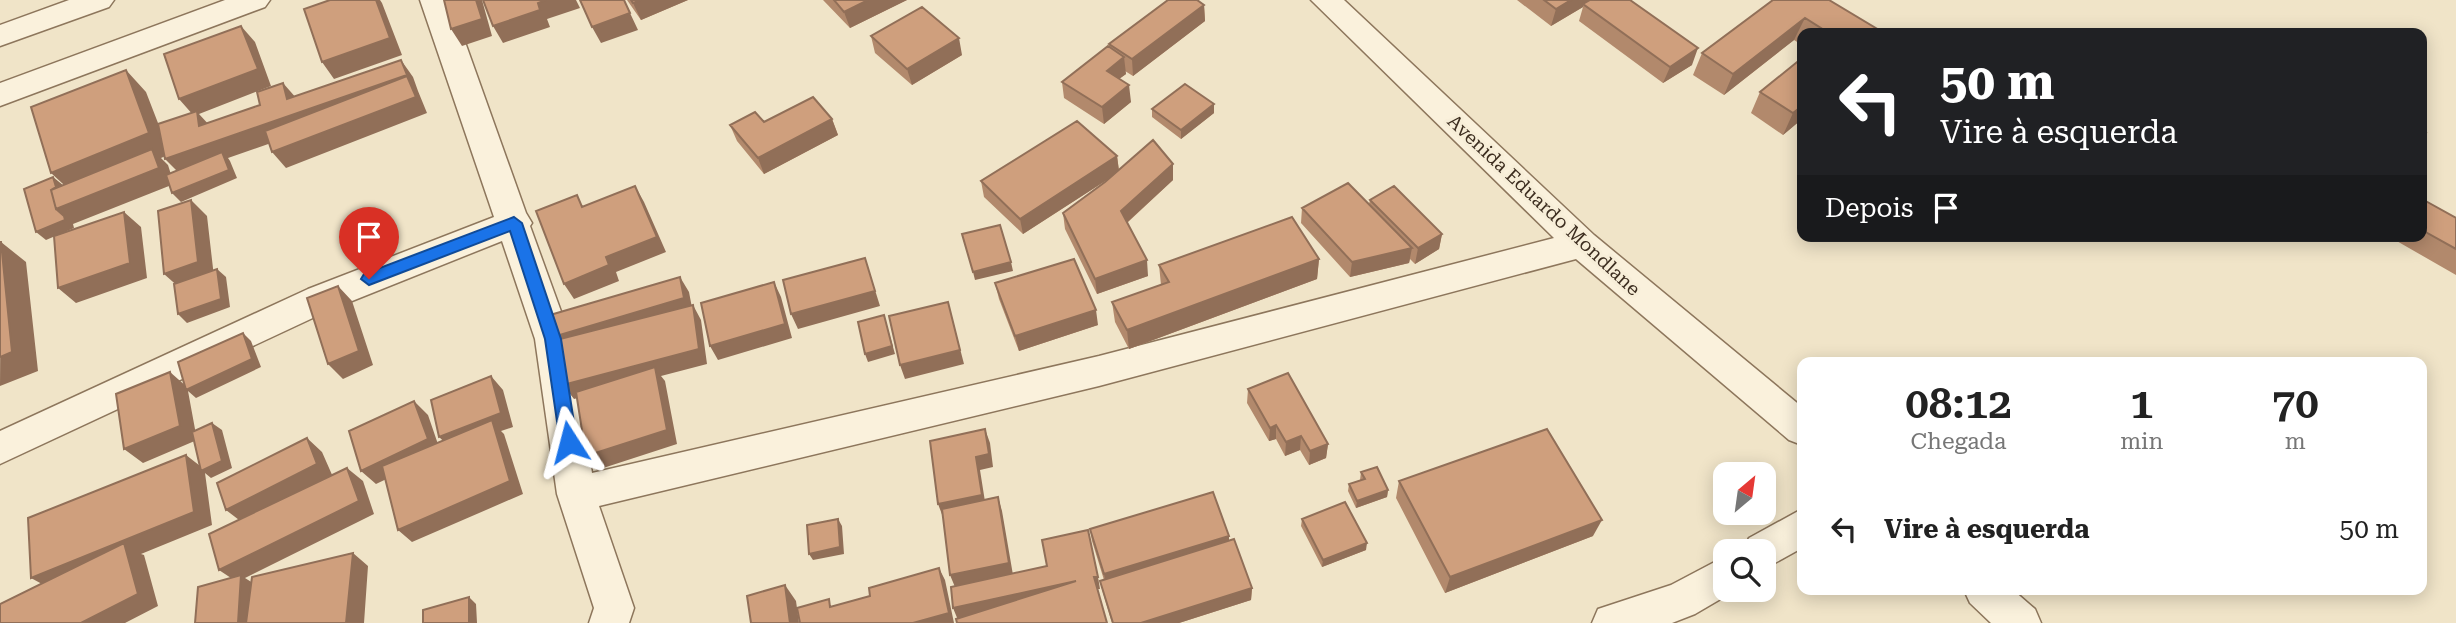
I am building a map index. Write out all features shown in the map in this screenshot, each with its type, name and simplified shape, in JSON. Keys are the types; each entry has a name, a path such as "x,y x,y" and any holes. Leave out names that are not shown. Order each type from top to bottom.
{"street":[{"path":"0,36 99,0"},
{"path":"0,95 255,0"},
{"path":"435,0 553,339 576,494 614,608 609,623"},
{"name":"Avenida Eduardo Mondlane","path":"1326,0 1582,244 1797,425"},
{"path":"0,448 320,300 419,258 514,223"},
{"path":"576,494 1098,371 1582,244"},
{"path":"1776,543 1797,530"},
{"path":"1612,623 1681,601 1713,582"},
{"path":"1990,595 2021,623"}],"building":[{"path":"330,0 376,0 390,38 322,62 304,9"},
{"path":"444,0 476,0 482,19 451,29"},
{"path":"483,0 546,0 538,3 540,10 493,26"},
{"path":"580,0 624,0 630,13 592,27"},
{"path":"834,0 868,0 844,12"},
{"path":"1168,0 1197,0 1204,5 1132,59 1109,44"},
{"path":"1544,0 1571,0 1556,9"},
{"path":"1590,0 1630,0 1698,48 1670,67 1583,4"},
{"path":"1773,0 1829,0 1876,28 1821,28 1805,18 1733,74 1702,53"},
{"path":"922,7 959,38 907,69 871,36"},
{"path":"241,26 258,69 179,99 164,54"},
{"path":"1108,46 1124,57 1107,71 1129,85 1102,107 1062,82"},
{"path":"401,60 407,75 165,159 158,124 197,111 199,126 260,105 257,92 283,83 287,99"},
{"path":"1797,62 1797,110 1793,113 1760,92"},
{"path":"126,70 149,133 51,173 31,107"},
{"path":"407,76 416,97 272,152 265,131"},
{"path":"1185,84 1214,104 1181,130 1152,109"},
{"path":"813,97 832,119 758,158 730,125 755,112 764,122"},
{"path":"1077,121 1117,156 1020,219 981,181"},
{"path":"1153,140 1173,164 1121,211 1147,260 1095,279 1063,213 1105,182"},
{"path":"152,149 159,168 56,209 51,190"},
{"path":"222,152 229,170 172,193 166,175"},
{"path":"53,177 56,187 51,190 56,209 65,220 36,232 24,189"},
{"path":"1348,183 1412,248 1352,262 1302,208"},
{"path":"635,186 657,237 606,257 609,265 564,284 536,211 577,195 582,207"},
{"path":"1394,186 1442,234 1418,248 1370,200"},
{"path":"191,200 198,262 164,274 158,211"},
{"path":"2427,202 2456,218 2456,249 2427,233"},
{"path":"124,212 130,263 58,288 54,236"},
{"path":"1292,217 1319,259 1127,330 1112,302 1169,282 1159,265"},
{"path":"1000,225 1011,262 973,272 962,234"},
{"path":"0,242 12,352 0,357"},
{"path":"865,258 875,291 791,314 783,280"},
{"path":"1074,259 1096,310 1015,336 995,283"},
{"path":"217,269 221,299 178,314 174,284"},
{"path":"680,277 684,298 553,337 550,315"},
{"path":"774,282 785,324 710,346 701,303"},
{"path":"338,286 359,351 328,364 307,298"},
{"path":"948,302 960,350 900,365 889,316"},
{"path":"693,305 699,349 563,385 560,339"},
{"path":"884,315 892,346 865,354 858,322"},
{"path":"243,333 252,359 186,390 178,362"},
{"path":"655,367 667,430 586,456 576,392"},
{"path":"170,372 180,426 124,449 116,394"},
{"path":"1288,373 1328,444 1310,451 1301,436 1286,442 1276,425 1270,428 1248,389"},
{"path":"491,376 501,413 439,437 431,400"},
{"path":"414,401 428,439 361,471 349,431"},
{"path":"492,420 510,481 398,530 382,466"},
{"path":"212,423 222,461 201,471 192,432"},
{"path":"985,429 989,454 976,457 982,495 938,504 930,441"},
{"path":"1547,429 1602,520 1450,577 1399,481"},
{"path":"307,438 317,464 226,510 217,483"},
{"path":"186,455 194,512 31,578 28,518"},
{"path":"1377,467 1388,490 1357,501 1349,484 1365,479 1361,472"},
{"path":"347,468 359,501 219,570 209,534"},
{"path":"1213,492 1229,536 1104,574 1090,529"},
{"path":"998,497 1009,563 950,575 942,509"},
{"path":"1345,502 1367,543 1323,560 1302,519"},
{"path":"838,519 840,547 809,554 807,525"},
{"path":"1088,530 1098,577 1094,577 1107,623 957,623 956,619 1076,581 953,608 951,587 1047,566 1042,540"},
{"path":"1234,539 1252,588 1141,623 1113,623 1100,581"},
{"path":"124,543 138,594 81,623 0,623 0,604"},
{"path":"353,553 346,623 246,623 252,577"},
{"path":"939,568 949,613 913,623 800,623 797,608 829,599 830,607 870,596 869,588"},
{"path":"241,575 238,623 195,623 198,587"},
{"path":"785,585 790,623 751,623 747,596"},
{"path":"469,597 469,623 423,623 423,610"}],"route":[{"path":"369,279 514,223 553,339 569,442"}]}
